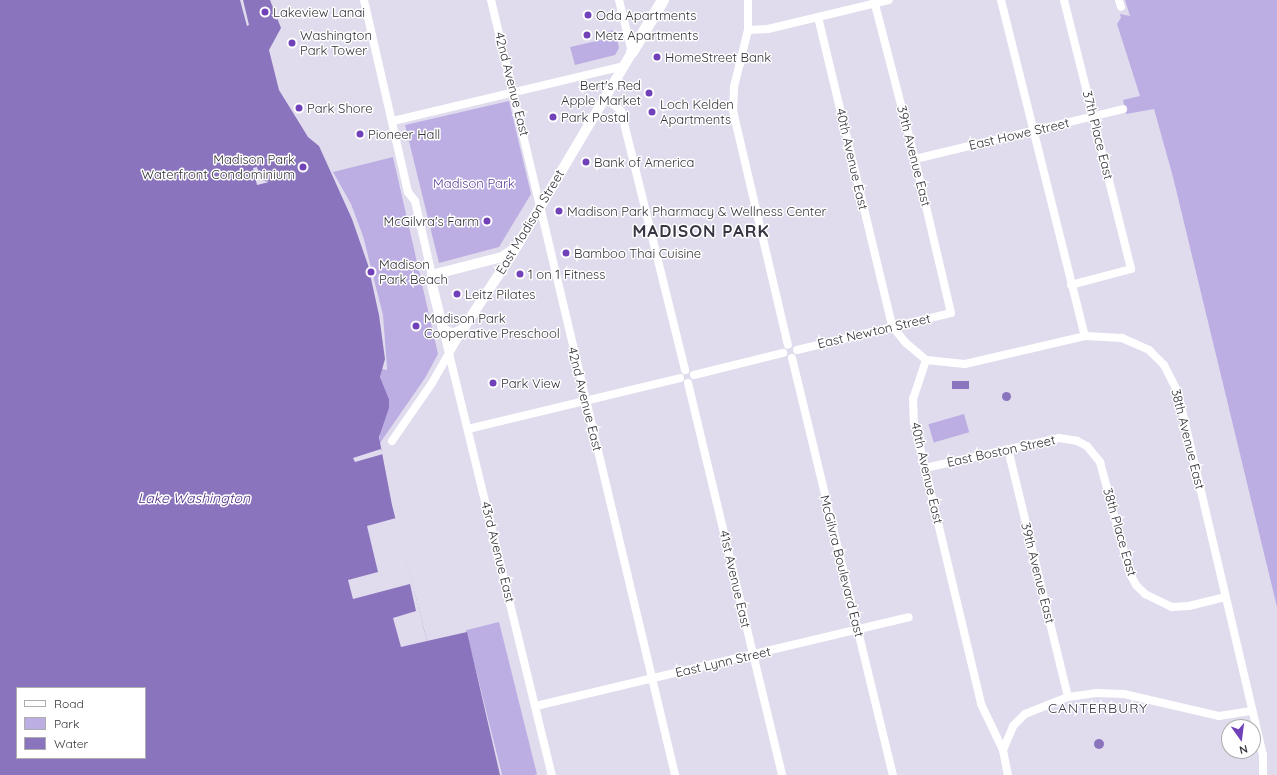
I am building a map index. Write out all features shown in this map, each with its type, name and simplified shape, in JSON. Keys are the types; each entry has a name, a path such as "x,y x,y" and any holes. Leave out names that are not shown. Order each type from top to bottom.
{"main road":[{"name":"East Madison Street","path":"632,52 663,0"}],"street":[{"name":"43rd Avenue East","path":"364,0 393,120 408,192 415,201 432,275 431,281 552,775"},
{"name":"42nd Avenue East","path":"492,0 541,202 543,226 674,775"},
{"path":"619,0 632,52"},
{"path":"694,375 783,353 788,345 732,111 734,87 748,30 748,0"},
{"path":"748,30 768,29 874,2 889,0"},
{"path":"1001,0 1032,131 1085,336"},
{"name":"37th Place East","path":"1064,0 1131,270 1072,285"},
{"name":"39th Avenue East","path":"874,2 915,159 951,313"},
{"name":"40th Avenue East","path":"818,17 892,326 910,348 926,360 913,398 914,422 981,704 1003,750 1008,775"},
{"name":"East Madison Street","path":"392,441 432,383 463,329 515,248 541,202 632,52"},
{"path":"393,120 624,66"},
{"path":"605,97 621,111 685,370"},
{"name":"East Howe Street","path":"915,159 1123,109"},
{"path":"432,275 502,257 515,248"},
{"path":"487,261 497,277"},
{"name":"East Newton Street","path":"797,350 951,313"},
{"path":"443,330 454,334 463,329"},
{"name":"38th Avenue East","path":"926,360 952,364 979,362 1085,336 1112,336 1140,344 1156,355 1169,372 1181,402 1225,597 1263,755 1263,775"},
{"path":"783,353 786,357 792,358 796,355 797,350 793,345 788,345"},
{"name":"McGilvra Boulevard East","path":"792,358 892,775"},
{"path":"685,370 690,370 694,375"},
{"path":"680,378 681,373 685,370"},
{"path":"468,429 586,402 680,378 688,383 693,380 694,375"},
{"name":"41st Avenue East","path":"688,383 782,775"},
{"name":"East Boston Street","path":"925,468 1059,438 1077,441"},
{"name":"38th Place East","path":"1077,441 1087,446 1100,462 1130,574 1136,586 1155,600 1172,607 1188,606 1225,597"},
{"name":"39th Avenue East","path":"1008,449 1068,697"},
{"name":"East Lynn Street","path":"536,706 909,617"},
{"path":"1003,750 1013,726 1025,714 1068,697 1096,693 1124,694 1219,716 1252,711"}],"green space":[{"path":"1125,0 1277,0 1277,607 1173,177 1154,109 1126,114 1123,100 1140,96 1117,24 1121,18 1120,14 1130,16"},
{"path":"615,30 619,48 615,55 575,65 570,47 610,38 608,31"},
{"name":"Madison Park","path":"509,101 531,194 499,247 439,263 405,125"},
{"name":"Madison Park","path":"393,157 438,354 425,378 380,443 379,430 389,408 389,399 380,377 382,369 387,370 383,315 363,236 351,204 333,172"},
{"path":"964,414 969,432 934,442 928,424"},
{"path":"499,622 537,774 502,775 466,630"}],"water":[{"name":"Lake Washington","path":"0,0 270,0 281,28 269,50 279,90 308,137 319,146 352,219 368,265 379,315 385,359 380,377 389,399 389,408 379,437 392,505 427,641 467,632 500,775 0,775"},
{"path":"952,381 969,381 969,389 952,389"},
{"path":"1006,391 1011,396 1006,401 1001,396"},
{"path":"1097,739 1101,739 1103,740 1103,748 1097,749 1094,746 1094,742"}],"pier":[{"path":"240,0 243,0 249,25 247,26"},
{"path":"257,167 261,180 269,182 257,185 253,168"},
{"path":"381,449 383,454 355,462 353,458"},
{"path":"396,518 427,641 401,647 393,618 416,611 410,584 353,599 348,580 378,572 367,526"}],"place":[{"name":"Lakeview Lanai","path":"265,12"},
{"name":"Oda Apartments","path":"588,15"},
{"name":"Metz Apartments","path":"587,35"},
{"name":"Washington Park Tower","path":"292,43"},
{"name":"HomeStreet Bank","path":"657,57"},
{"name":"Bert's Red Apple Market","path":"649,93"},
{"name":"Park Shore","path":"299,108"},
{"name":"Loch Kelden Apartments","path":"652,112"},
{"name":"Park Postal","path":"553,117"},
{"name":"Pioneer Hall","path":"360,134"},
{"name":"Bank of America","path":"586,162"},
{"name":"Madison Park Waterfront Condominium","path":"303,167"},
{"name":"Madison Park Pharmacy & Wellness Center","path":"559,211"},
{"name":"McGilvra's Farm","path":"487,221"},
{"name":"Bamboo Thai Cuisine","path":"566,253"},
{"name":"Madison Park Beach","path":"371,272"},
{"name":"1 on 1 Fitness","path":"520,274"},
{"name":"Leitz Pilates","path":"457,294"},
{"name":"Madison Park Cooperative Preschool","path":"416,326"},
{"name":"Park View","path":"493,383"}],"district":[{"name":"MADISON PARK","path":"701,231"},
{"name":"CANTERBURY","path":"1098,708"}]}
